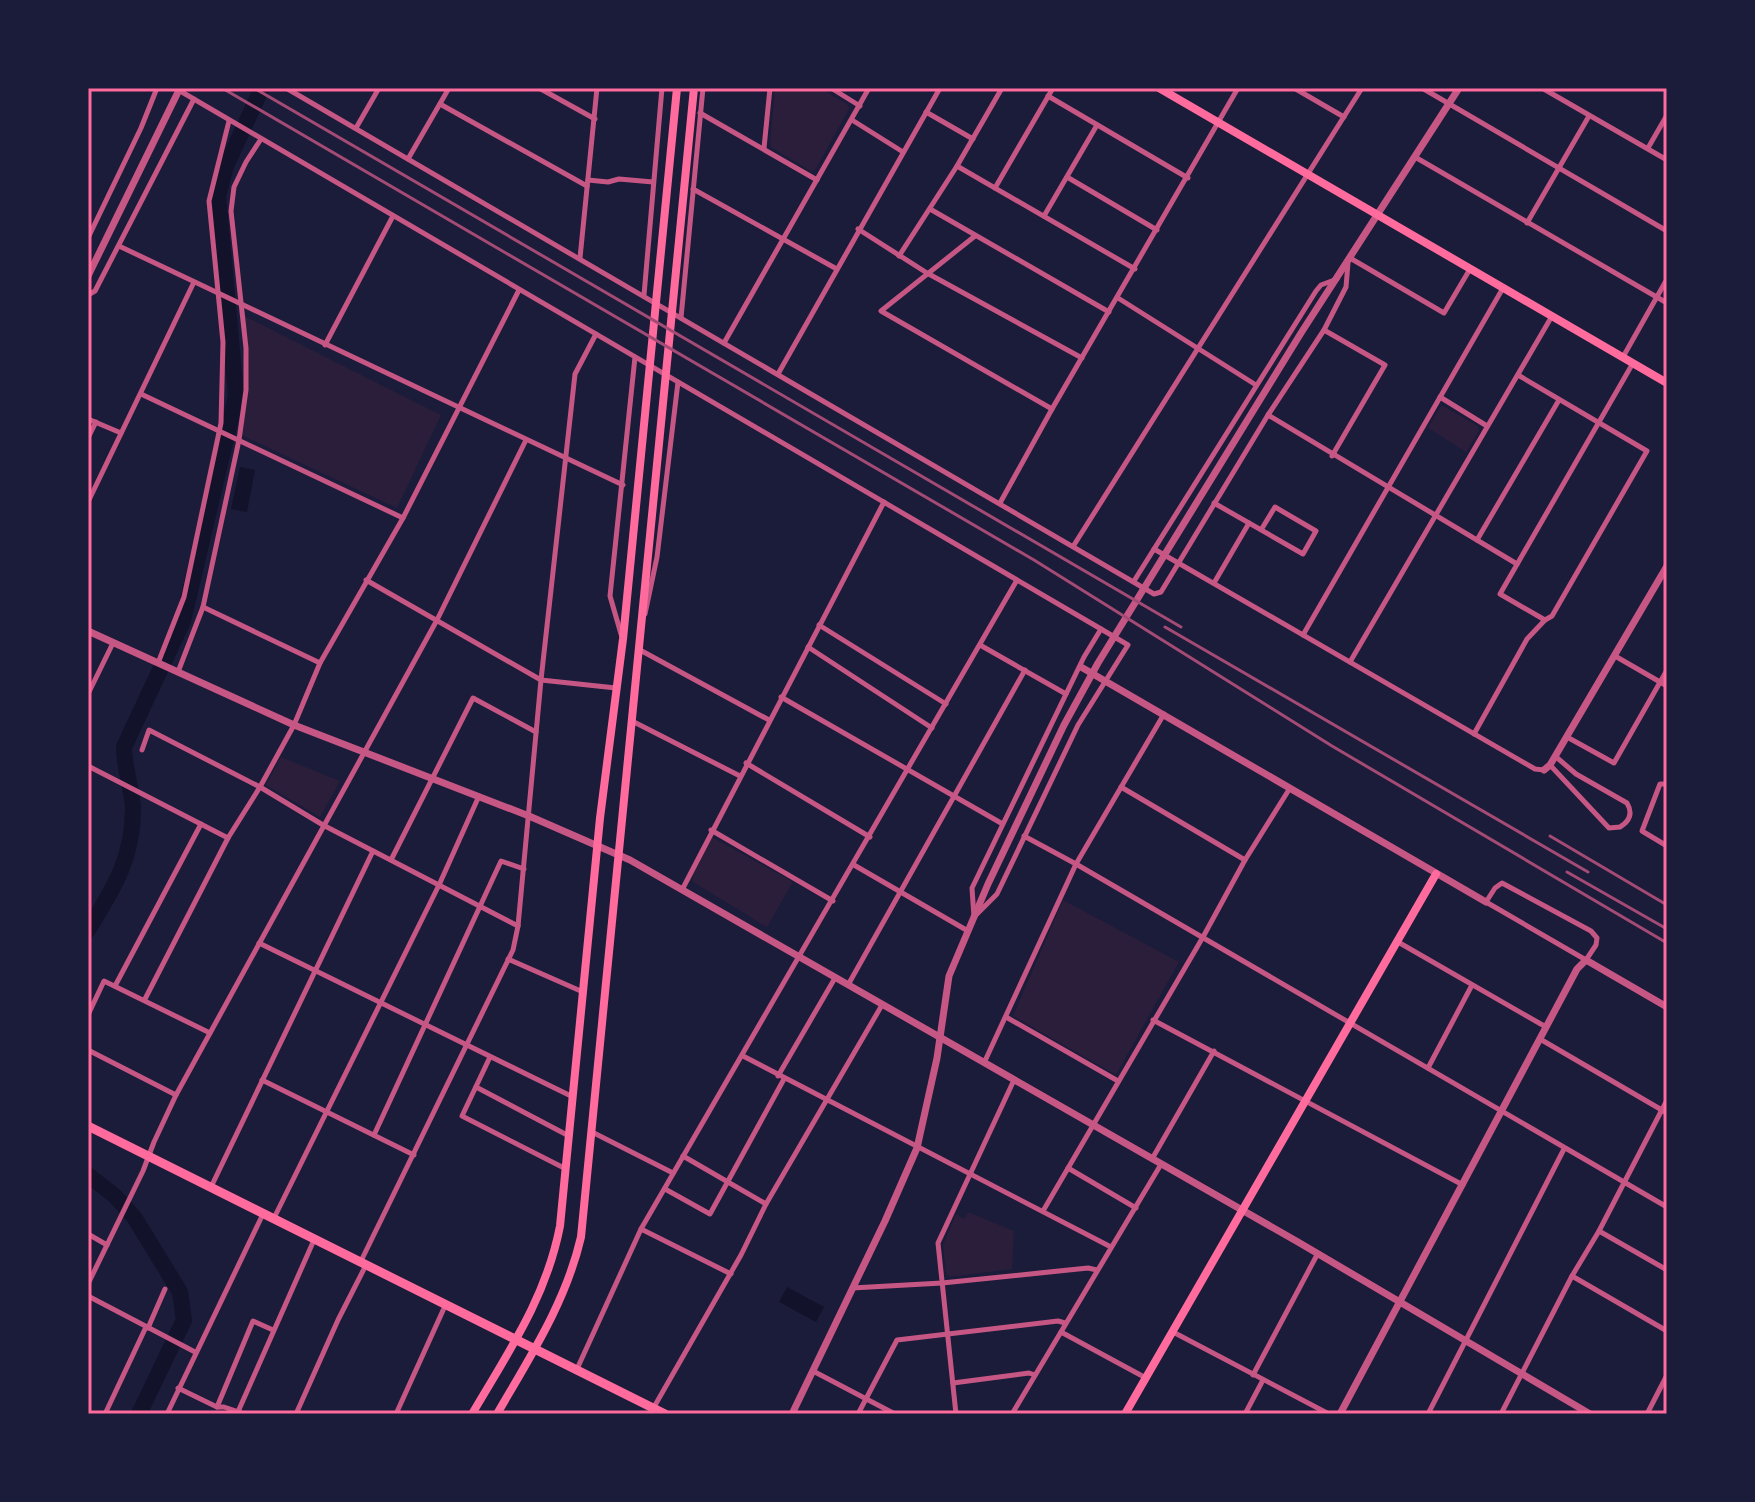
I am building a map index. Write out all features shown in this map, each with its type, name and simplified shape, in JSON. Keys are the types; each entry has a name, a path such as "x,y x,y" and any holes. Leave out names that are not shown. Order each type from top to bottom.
{"highway":[{"path":"88,1126 665,1414"}],"main road":[{"path":"472,1414 545,1284 553,1259 566,1169 598,845 623,639 677,88"},
{"path":"497,1414 561,1301 574,1270 581,1237 655,473 697,88"},
{"path":"1159,88 1667,383"},
{"path":"1125,1414 1436,874"}],"street":[{"path":"88,238 157,88"},
{"path":"89,274 177,88 1128,645 1078,725 997,894 974,917"},
{"path":"286,88 295,90 681,319 1158,594 1324,330 1346,287 1349,260"},
{"path":"356,128 379,88"},
{"path":"408,159 449,88"},
{"path":"539,88 595,119"},
{"path":"580,258 597,88"},
{"path":"644,295 662,88"},
{"path":"681,319 700,113 697,88"},
{"path":"764,148 770,88"},
{"path":"831,88 860,106"},
{"path":"724,343 869,88"},
{"path":"778,374 940,88"},
{"path":"899,256 957,166 1002,88"},
{"path":"995,188 1053,88"},
{"path":"1000,503 1238,88"},
{"path":"1294,88 1344,117"},
{"path":"1074,545 1362,88"},
{"path":"1422,88 1667,231"},
{"path":"792,1414 917,1148 937,1058 949,976 988,884 1064,725 1098,663 1301,333 1459,88"},
{"path":"1542,88 1667,160"},
{"path":"1048,96 1188,178"},
{"path":"88,295 95,291 166,148 194,99"},
{"path":"440,104 588,183 619,179 653,182"},
{"path":"926,112 973,139"},
{"path":"700,113 817,180"},
{"path":"1648,148 1667,115"},
{"path":"1527,223 1589,116"},
{"path":"852,120 903,152"},
{"path":"160,664 184,597 221,432 224,353 221,295 209,201 229,121"},
{"path":"1044,216 1097,125"},
{"path":"176,672 203,607 246,390 246,348 231,211 234,187 259,138"},
{"path":"1415,157 1667,303"},
{"path":"957,166 1135,269"},
{"path":"1067,177 1157,230"},
{"path":"693,189 836,268"},
{"path":"930,209 1109,312"},
{"path":"325,345 393,216"},
{"path":"858,229 927,273 1082,358"},
{"path":"975,236 881,311 1052,409"},
{"path":"119,246 623,485"},
{"path":"1349,260 1444,313 1470,269"},
{"path":"1134,581 1316,291 1321,285 1338,278"},
{"path":"1623,357 1667,279"},
{"path":"88,502 194,282"},
{"path":"1303,635 1503,288"},
{"path":"145,999 228,838 294,725 320,663 403,518 519,290"},
{"path":"1118,298 1256,385"},
{"path":"1350,662 1552,316"},
{"path":"1324,330 1385,365 1332,456"},
{"path":"296,1414 364,1262 508,959 518,926 575,374 596,334"},
{"path":"623,639 610,596 635,357"},
{"path":"1545,620 1500,594 1633,363"},
{"path":"1474,734 1527,639 1552,616 1647,451 1518,375"},
{"path":"639,632 650,598 657,557 678,382"},
{"path":"141,394 403,518"},
{"path":"1440,397 1487,426"},
{"path":"1477,540 1559,400"},
{"path":"1268,415 1517,564"},
{"path":"88,419 121,433"},
{"path":"88,438 96,422"},
{"path":"88,1284 176,1095 437,620 526,440"},
{"path":"683,888 884,502"},
{"path":"1214,503 1261,530 1303,554 1316,531 1275,507 1261,530"},
{"path":"1214,583 1249,523"},
{"path":"1154,549 1535,769 1547,768 1609,828 1620,827 1629,820 1631,814 1627,803 1576,774 1555,756"},
{"path":"1547,768 1667,566"},
{"path":"366,580 541,680 616,688"},
{"path":"577,1370 641,1229 1017,580"},
{"path":"203,607 320,663"},
{"path":"819,625 946,704"},
{"path":"974,917 972,888 1001,823 1101,629"},
{"path":"88,631 294,725 619,854 683,888 1160,1166 1318,1253 1590,1414"},
{"path":"88,694 113,643"},
{"path":"980,645 1066,694"},
{"path":"808,647 932,728"},
{"path":"638,649 769,720"},
{"path":"1615,656 1664,684"},
{"path":"1081,667 1667,1007"},
{"path":"848,985 1025,670"},
{"path":"1567,737 1614,763 1664,684 1667,670"},
{"path":"781,697 1001,823"},
{"path":"391,860 473,698 536,732"},
{"path":"984,1064 1076,864 1164,714"},
{"path":"632,721 740,776"},
{"path":"142,750 149,730 518,926"},
{"path":"746,763 870,837"},
{"path":"88,766 228,838"},
{"path":"1667,784 1660,784 1642,831 1667,846"},
{"path":"1121,787 1245,860"},
{"path":"1043,1211 1245,860 1290,788"},
{"path":"274,1218 439,885 479,796"},
{"path":"115,986 201,824"},
{"path":"711,830 833,901"},
{"path":"1024,836 1667,1207"},
{"path":"211,1187 373,851"},
{"path":"374,1135 501,861 524,869"},
{"path":"854,865 968,931"},
{"path":"1340,1414 1577,969 1597,942 1591,931 1507,884 1498,885 1486,902"},
{"path":"1397,941 1546,1027"},
{"path":"259,943 573,1097"},
{"path":"508,959 583,992"},
{"path":"665,1189 710,1214 835,978"},
{"path":"88,1015 104,981 210,1033"},
{"path":"1428,1068 1472,985"},
{"path":"637,1414 648,1406 731,1274 766,1204 882,1005"},
{"path":"1006,1017 1118,1081"},
{"path":"1153,1020 1463,1185"},
{"path":"1540,1039 1664,1112"},
{"path":"88,1050 176,1095"},
{"path":"1152,1160 1214,1051"},
{"path":"743,1056 1111,1247"},
{"path":"490,1057 462,1116 566,1169"},
{"path":"262,1080 414,1155"},
{"path":"956,1414 939,1237 1014,1080"},
{"path":"476,1087 569,1136"},
{"path":"1501,1414 1572,1276 1664,1112 1667,1100"},
{"path":"591,1131 673,1173"},
{"path":"1428,1414 1564,1149"},
{"path":"683,1156 766,1204"},
{"path":"1012,1414 1160,1166"},
{"path":"1068,1168 1136,1208"},
{"path":"167,1414 263,1213"},
{"path":"641,1229 731,1274"},
{"path":"1599,1231 1667,1270"},
{"path":"88,1234 107,1245"},
{"path":"178,1388 217,1407 240,1413 314,1239"},
{"path":"1253,1375 1318,1253"},
{"path":"851,1288 942,1283 1088,1268 1097,1270"},
{"path":"1572,1276 1667,1331"},
{"path":"105,1414 165,1289"},
{"path":"88,1296 195,1352"},
{"path":"396,1414 446,1304"},
{"path":"217,1407 253,1321 273,1330"},
{"path":"858,1414 897,1340 1058,1321 1065,1323"},
{"path":"1173,1331 1329,1414"},
{"path":"1061,1332 1146,1378"},
{"path":"813,1371 895,1414"},
{"path":"953,1383 1029,1373 1035,1375"},
{"path":"1647,1414 1667,1375"},
{"path":"1245,1414 1263,1380"}],"shaded area":[{"path":"775,88 820,88 848,105 849,109 815,170 811,171 770,144"},
{"path":"244,316 441,415 397,508 241,435 247,380"},
{"path":"1443,406 1478,426 1479,431 1466,452 1428,428"},
{"path":"240,467 255,470 247,512 231,509"},
{"path":"281,757 340,781 320,817 266,785"},
{"path":"712,837 793,882 767,927 693,882 693,875"},
{"path":"1063,900 1179,962 1116,1075 1013,1016"},
{"path":"968,1212 1014,1231 1012,1269 949,1277 946,1274 943,1245 956,1214 964,1219"},
{"path":"787,1287 824,1307 816,1322 779,1302"}],"waterway":[{"path":"88,930 113,887 125,858 133,809 124,747 183,621 236,396 218,196 226,166 262,88"},
{"path":"88,1175 115,1196 134,1217 180,1292 184,1320 139,1414"}],"railway":[{"path":"222,88 1034,560 1332,746 1667,943"},
{"path":"254,88 1181,627"},
{"path":"1165,627 1588,872"},
{"path":"1550,836 1667,905"},
{"path":"1567,872 1667,929"}]}
